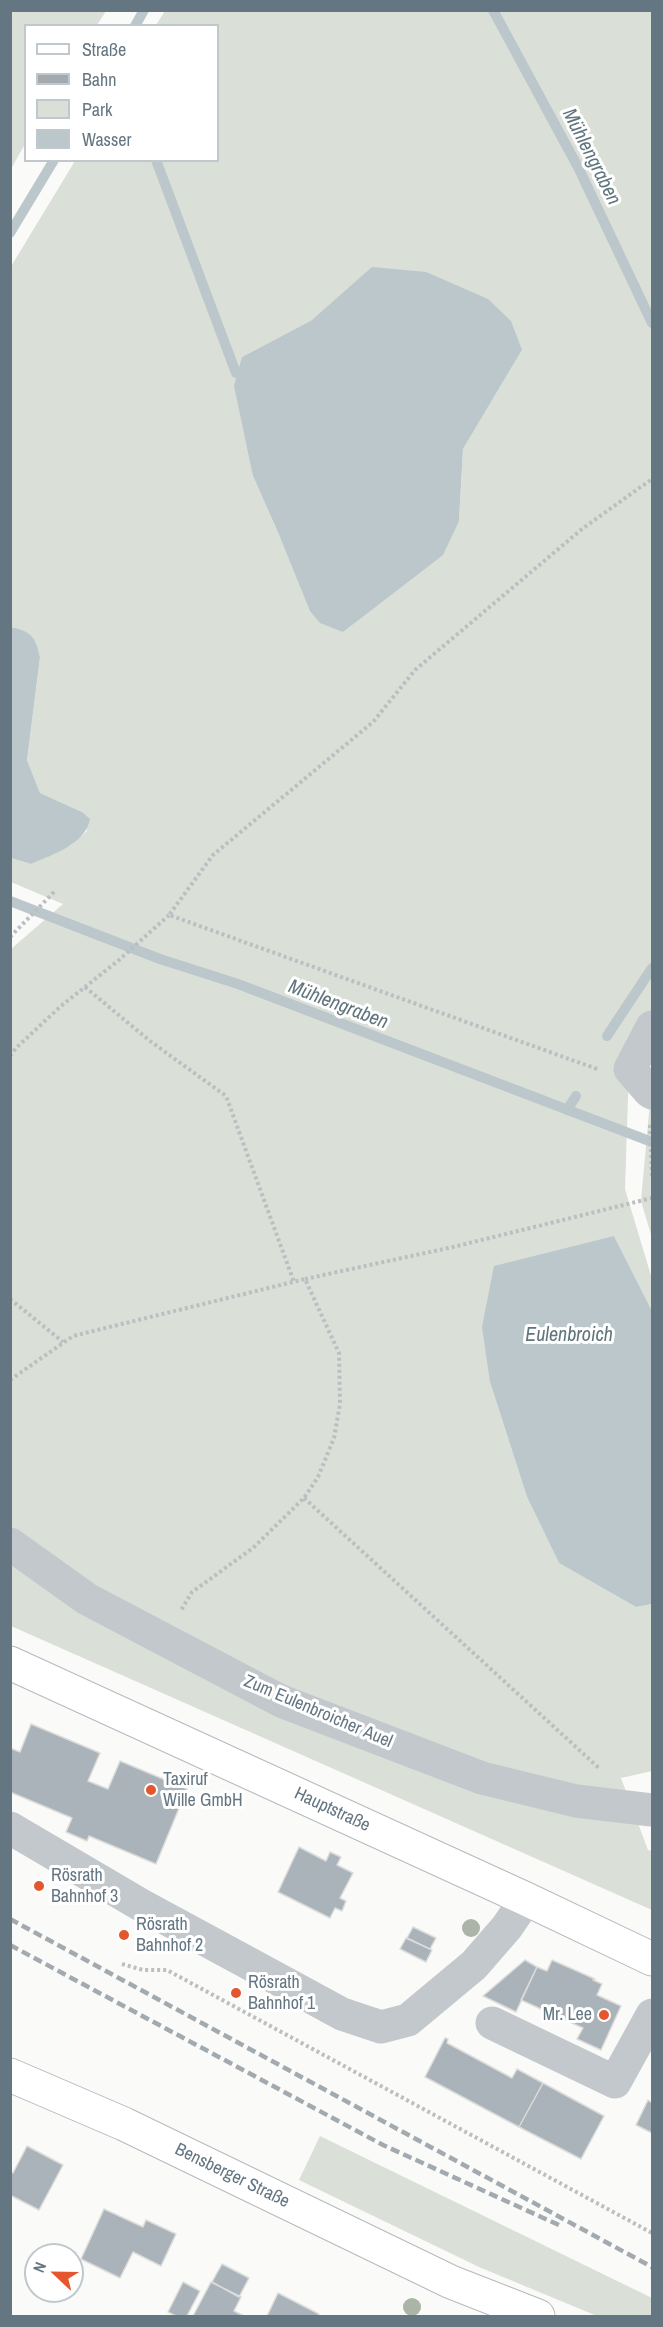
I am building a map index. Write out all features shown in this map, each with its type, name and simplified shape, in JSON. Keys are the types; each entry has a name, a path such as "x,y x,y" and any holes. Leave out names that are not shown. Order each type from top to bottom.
{"main road":[{"name":"Hauptstraße","path":"10,1663 652,1959"},
{"name":"Bensberger Straße","path":"10,2075 124,2124 451,2282 538,2316"},
{"name":"Bensberger Straße","path":"451,2282 499,2316"}],"street":[{"path":"651,1092 630,1069 652,1027"},
{"name":"Zum Eulenbroicher Auel","path":"10,1544 87,1599 281,1701 482,1778 576,1801 652,1810"},
{"path":"10,1828 151,1911 342,2014 381,2027 408,2020 474,1965 507,1927 526,1899"},
{"path":"492,2023 615,2082 652,2015"}],"path":[{"path":"10,1056 24,1041 169,915 213,855 314,774 373,722 415,670 582,529 652,479"},
{"path":"10,937 55,891"},
{"path":"169,915 603,1071"},
{"path":"85,987 150,1041 226,1096 294,1282"},
{"path":"651,1092 652,1177"},
{"path":"10,1380 73,1336 652,1198"},
{"path":"164,1640 192,1592 253,1548 304,1498 318,1477 334,1438 340,1404 339,1353 305,1279"},
{"path":"10,1299 63,1342"},
{"path":"304,1498 602,1771"},
{"path":"122,1964 143,1970 166,1970 652,2234"}],"green space":[{"path":"11,10 106,11 98,24 24,24 24,146 11,169"},
{"path":"165,11 652,11 652,1041 629,1066 625,1189 652,1279 652,1311 614,1236 490,1382 527,1497 559,1563 636,1607 652,1604 652,1771 621,1778 648,1850 652,1851 652,1910 11,1626 11,949 63,904 11,882 11,858 31,864 71,845 87,831 82,812 40,793 27,760 40,657 37,644 32,636 11,627 10,268 74,162 219,162 219,24 157,24","holes":["312,320 522,350 463,449 459,521 382,601 343,632 280,537 253,476 242,357"]},
{"path":"652,1080 652,1238 641,1201"},
{"path":"320,2136 652,2298 652,2316 597,2316 479,2267 299,2180"}],"water":[{"path":"372,267 426,272 488,299 511,321 522,350 463,449 459,521 443,555 343,632 320,623 310,611 253,476 234,386 242,357 312,320"},
{"path":"11,627 31,636 37,644 40,657 27,760 40,793 82,812 90,819 82,836 75,842 31,864 11,858"},
{"name":"Eulenbroich","path":"614,1236 652,1311 652,1604 636,1607 559,1563 527,1497 490,1382 482,1327 494,1266"}],"building":[{"path":"31,1724 100,1753 88,1781 108,1789 120,1761 187,1789 156,1864 89,1836 87,1841 66,1832 72,1818 10,1792 10,1748 20,1752"},
{"path":"299,1847 326,1861 330,1852 341,1857 337,1865 353,1873 340,1898 346,1901 342,1911 335,1908 330,1918 278,1892"},
{"path":"413,1927 436,1938 430,1949 407,1938"},
{"path":"406,1938 432,1950 426,1962 400,1949"},
{"path":"525,1960 537,1967 516,2012 483,1996"},
{"path":"552,1960 595,1979 593,1980 602,1984 597,1995 621,2006 601,2050 577,2039 583,2028 521,2000 537,1967 547,1971"},
{"path":"445,2038 448,2039 447,2043 512,2078 517,2069 543,2083 519,2127 425,2077"},
{"path":"543,2083 604,2116 581,2159 519,2127"},
{"path":"648,2100 652,2103 652,2133 636,2125"},
{"path":"27,2146 63,2165 39,2210 10,2195 10,2171 13,2173"},
{"path":"104,2209 143,2227 146,2220 176,2234 161,2266 133,2252 120,2278 84,2260 84,2252"},
{"path":"222,2264 249,2278 239,2297 212,2282"},
{"path":"183,2282 200,2291 187,2316 176,2316 168,2312"},
{"path":"211,2282 241,2297 234,2311 244,2316 193,2316"},
{"path":"278,2293 319,2314 318,2316 267,2316"}],"waterway":[{"name":"Mühlengraben","path":"136,24 144,10"},
{"name":"Mühlengraben","path":"493,10 579,169 652,323"},
{"name":"Mühlengraben","path":"10,233 53,162"},
{"path":"157,162 236,373"},
{"name":"Mühlengraben","path":"10,901 160,959 238,984 652,1142"},
{"name":"Mühlengraben","path":"607,1036 652,968"},
{"path":"567,1110 576,1096"}],"railway":[{"path":"10,1919 652,2267"},
{"path":"10,1945 383,2145 561,2226"}],"place":[{"name":"Taxiruf Wille GmbH","path":"151,1790"},
{"name":"Rösrath Bahnhof 3","path":"39,1886"},
{"name":"Rösrath Bahnhof 2","path":"124,1935"},
{"name":"Rösrath Bahnhof 1","path":"236,1993"},
{"name":"Mr. Lee","path":"604,2015"}]}
